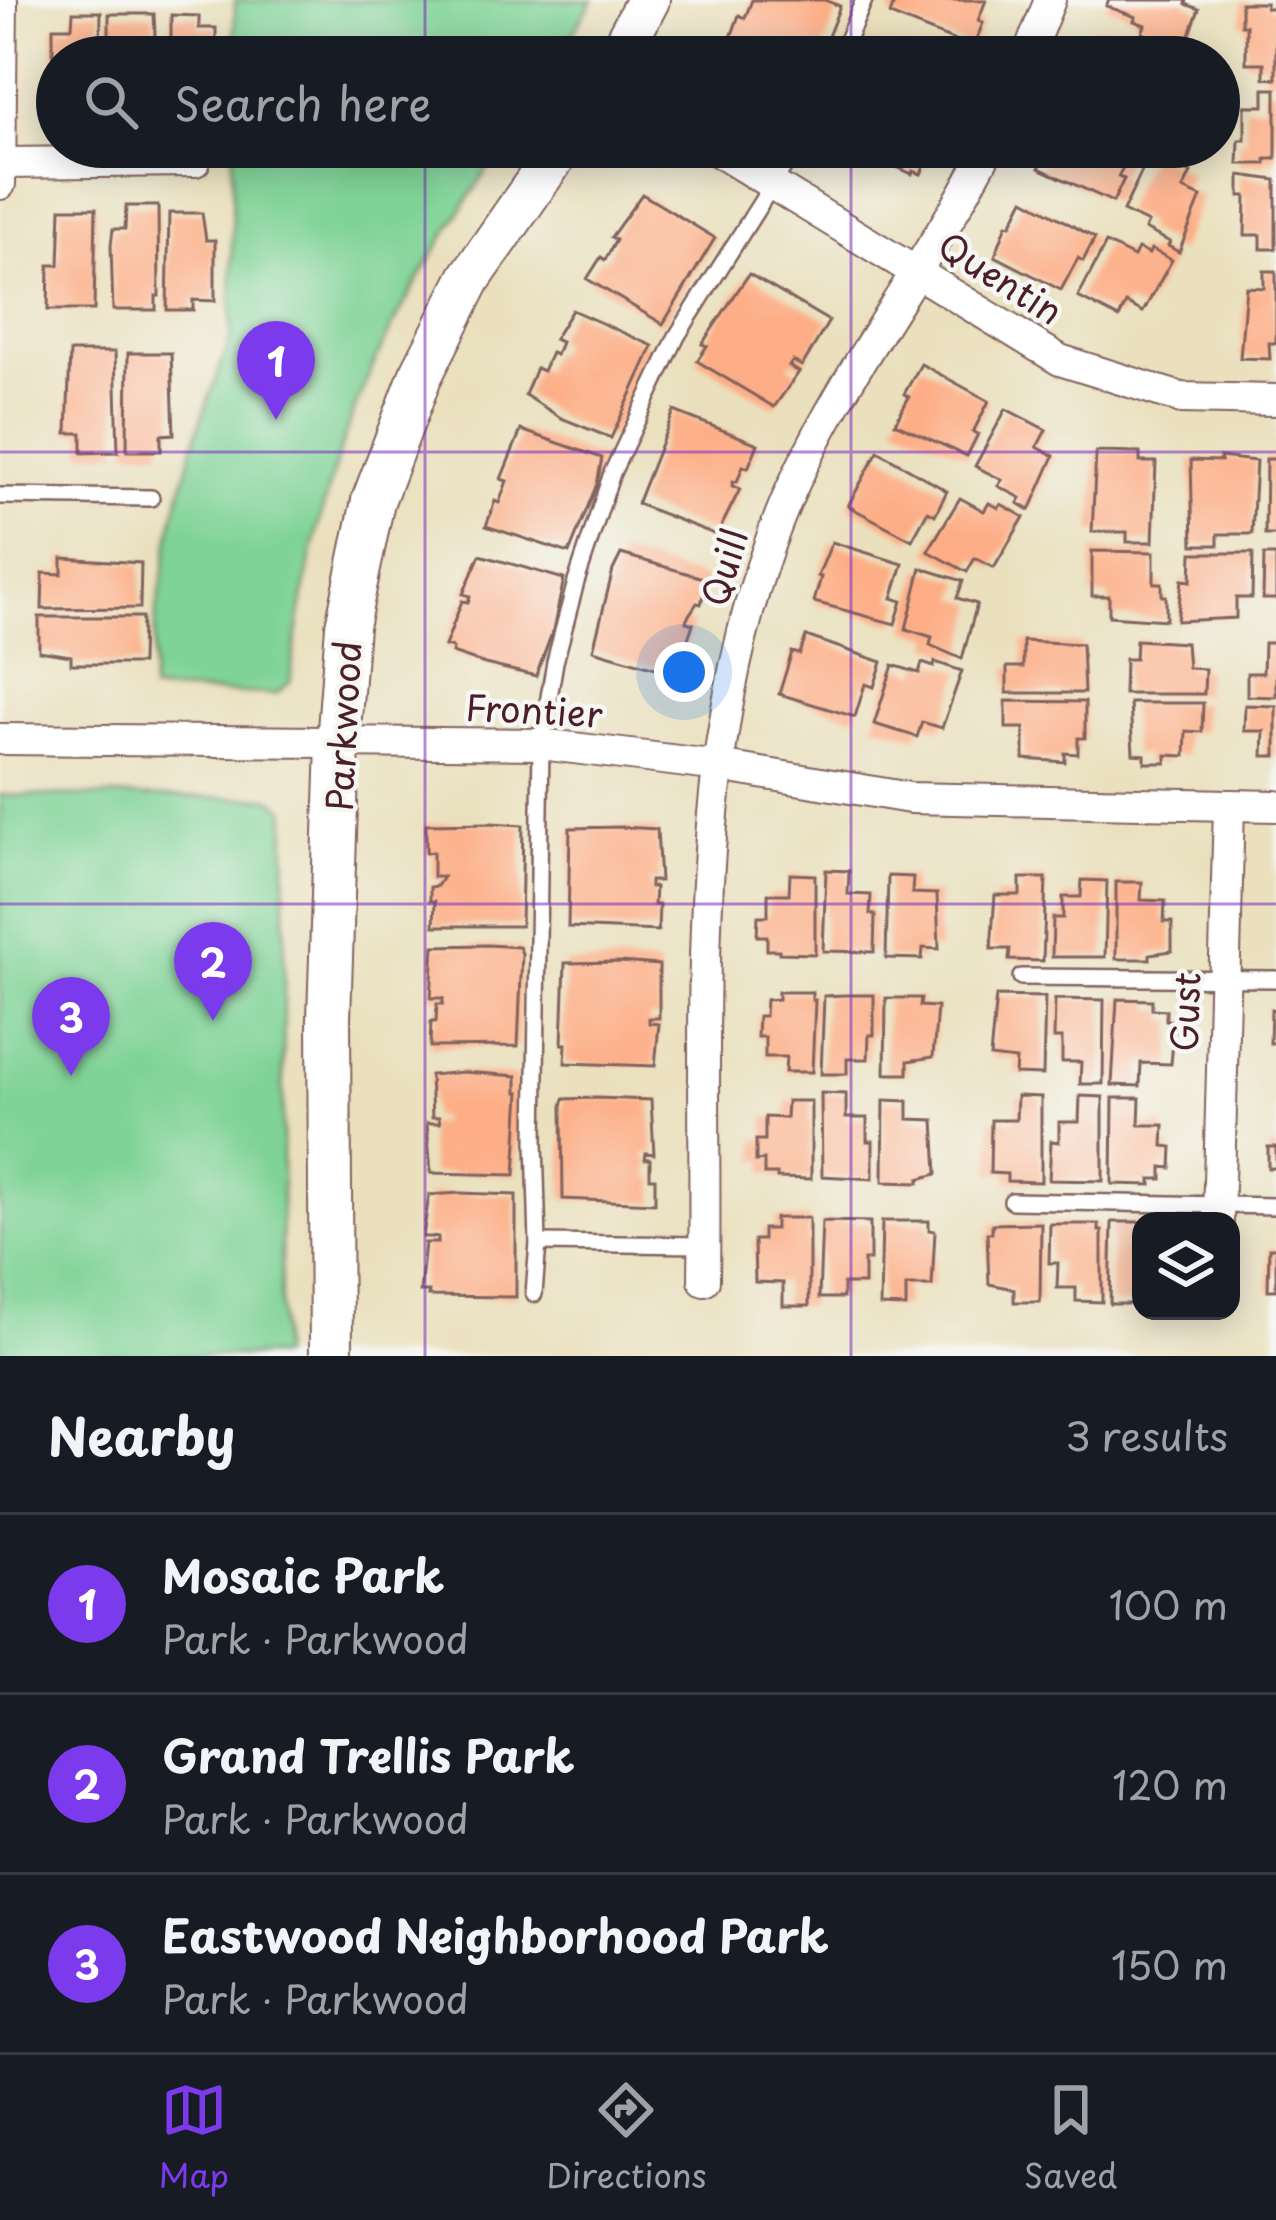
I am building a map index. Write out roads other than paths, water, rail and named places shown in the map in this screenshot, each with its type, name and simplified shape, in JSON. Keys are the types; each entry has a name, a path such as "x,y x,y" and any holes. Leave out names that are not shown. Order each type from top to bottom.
{"street":[{"path":"0,184 2,0"},
{"path":"629,36 648,0"},
{"path":"1035,36 1050,0"},
{"path":"0,163 36,163"},
{"name":"Parkwood","path":"331,1356 329,1018 346,626 374,501 420,377 470,278 546,168"},
{"name":"Quentin","path":"743,168 1060,360 1181,398 1276,400"},
{"name":"Quill","path":"704,1280 706,916 719,766 748,604 785,503 822,429 977,168"},
{"name":"Frontier","path":"0,740 541,744 719,766 910,798 1276,806"},
{"name":"Gust","path":"1218,1212 1229,805"}],"lane":[{"path":"848,36 864,0"},
{"path":"534,1294 541,744 571,602 612,473 677,336 783,168"},
{"path":"0,496 152,498"},
{"path":"1022,977 1276,979"},
{"path":"1012,1201 1186,1212"},
{"path":"1232,1212 1276,1206"},
{"path":"538,1244 704,1245"}],"place":[{"name":"Mosaic Park","path":"276,420"},
{"name":"Grand Trellis Park","path":"213,1021"},
{"name":"Eastwood Neighborhood Park","path":"71,1076"}]}
